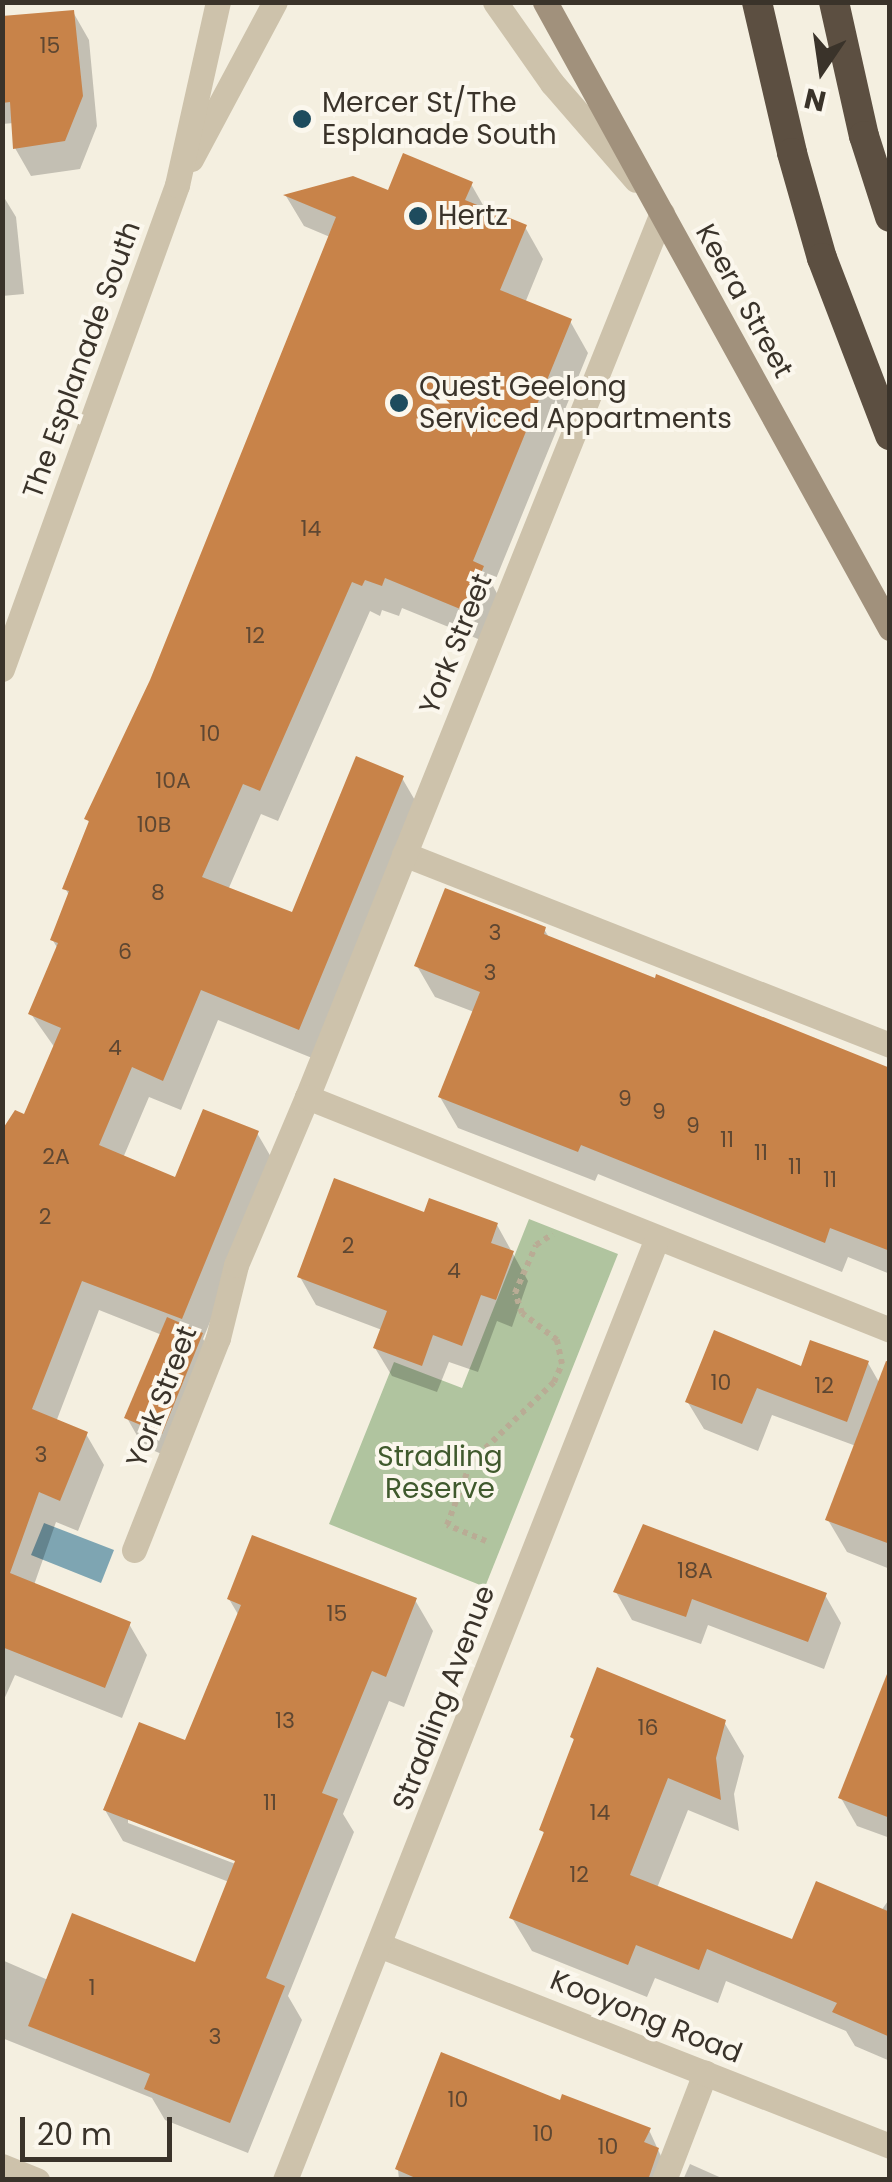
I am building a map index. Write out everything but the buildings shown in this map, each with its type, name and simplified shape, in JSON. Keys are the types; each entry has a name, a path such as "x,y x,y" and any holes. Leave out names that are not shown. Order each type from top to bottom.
{"highway":[{"path":"758,2 792,152 822,258 890,436"},
{"path":"834,2 860,120 890,217"}],"street":[{"name":"The Esplanade South","path":"2,669 176,185 218,2"},
{"name":"The Esplanade South","path":"176,185 275,2"},
{"path":"495,2 552,82 658,208"},
{"name":"Keera Street","path":"545,2 890,628"},
{"name":"York Street","path":"134,1550 218,1338 236,1264 307,1097 658,208"},
{"path":"404,854 890,1045"},
{"path":"307,1097 890,1330"},
{"name":"Stradling Avenue","path":"285,2180 657,1238"},
{"name":"Kooyong Road","path":"379,1945 890,2146"},
{"path":"664,2180 705,2073"},
{"path":"2,2166 36,2180"}],"path":[{"path":"486,1541 447,1525 471,1462 554,1382 562,1364 557,1340 522,1313 516,1292 536,1245 554,1234"}],"green space":[{"name":"Stradling Reserve","path":"529,1219 618,1254 485,1587 329,1524 394,1362 462,1388"}],"water":[{"path":"44,1523 114,1550 101,1583 31,1555"}],"place":[{"name":"Mercer St/The Esplanade South","path":"302,119"},
{"name":"Hertz","path":"418,216"},
{"name":"Quest Geelong Serviced Appartments","path":"399,403"}]}
